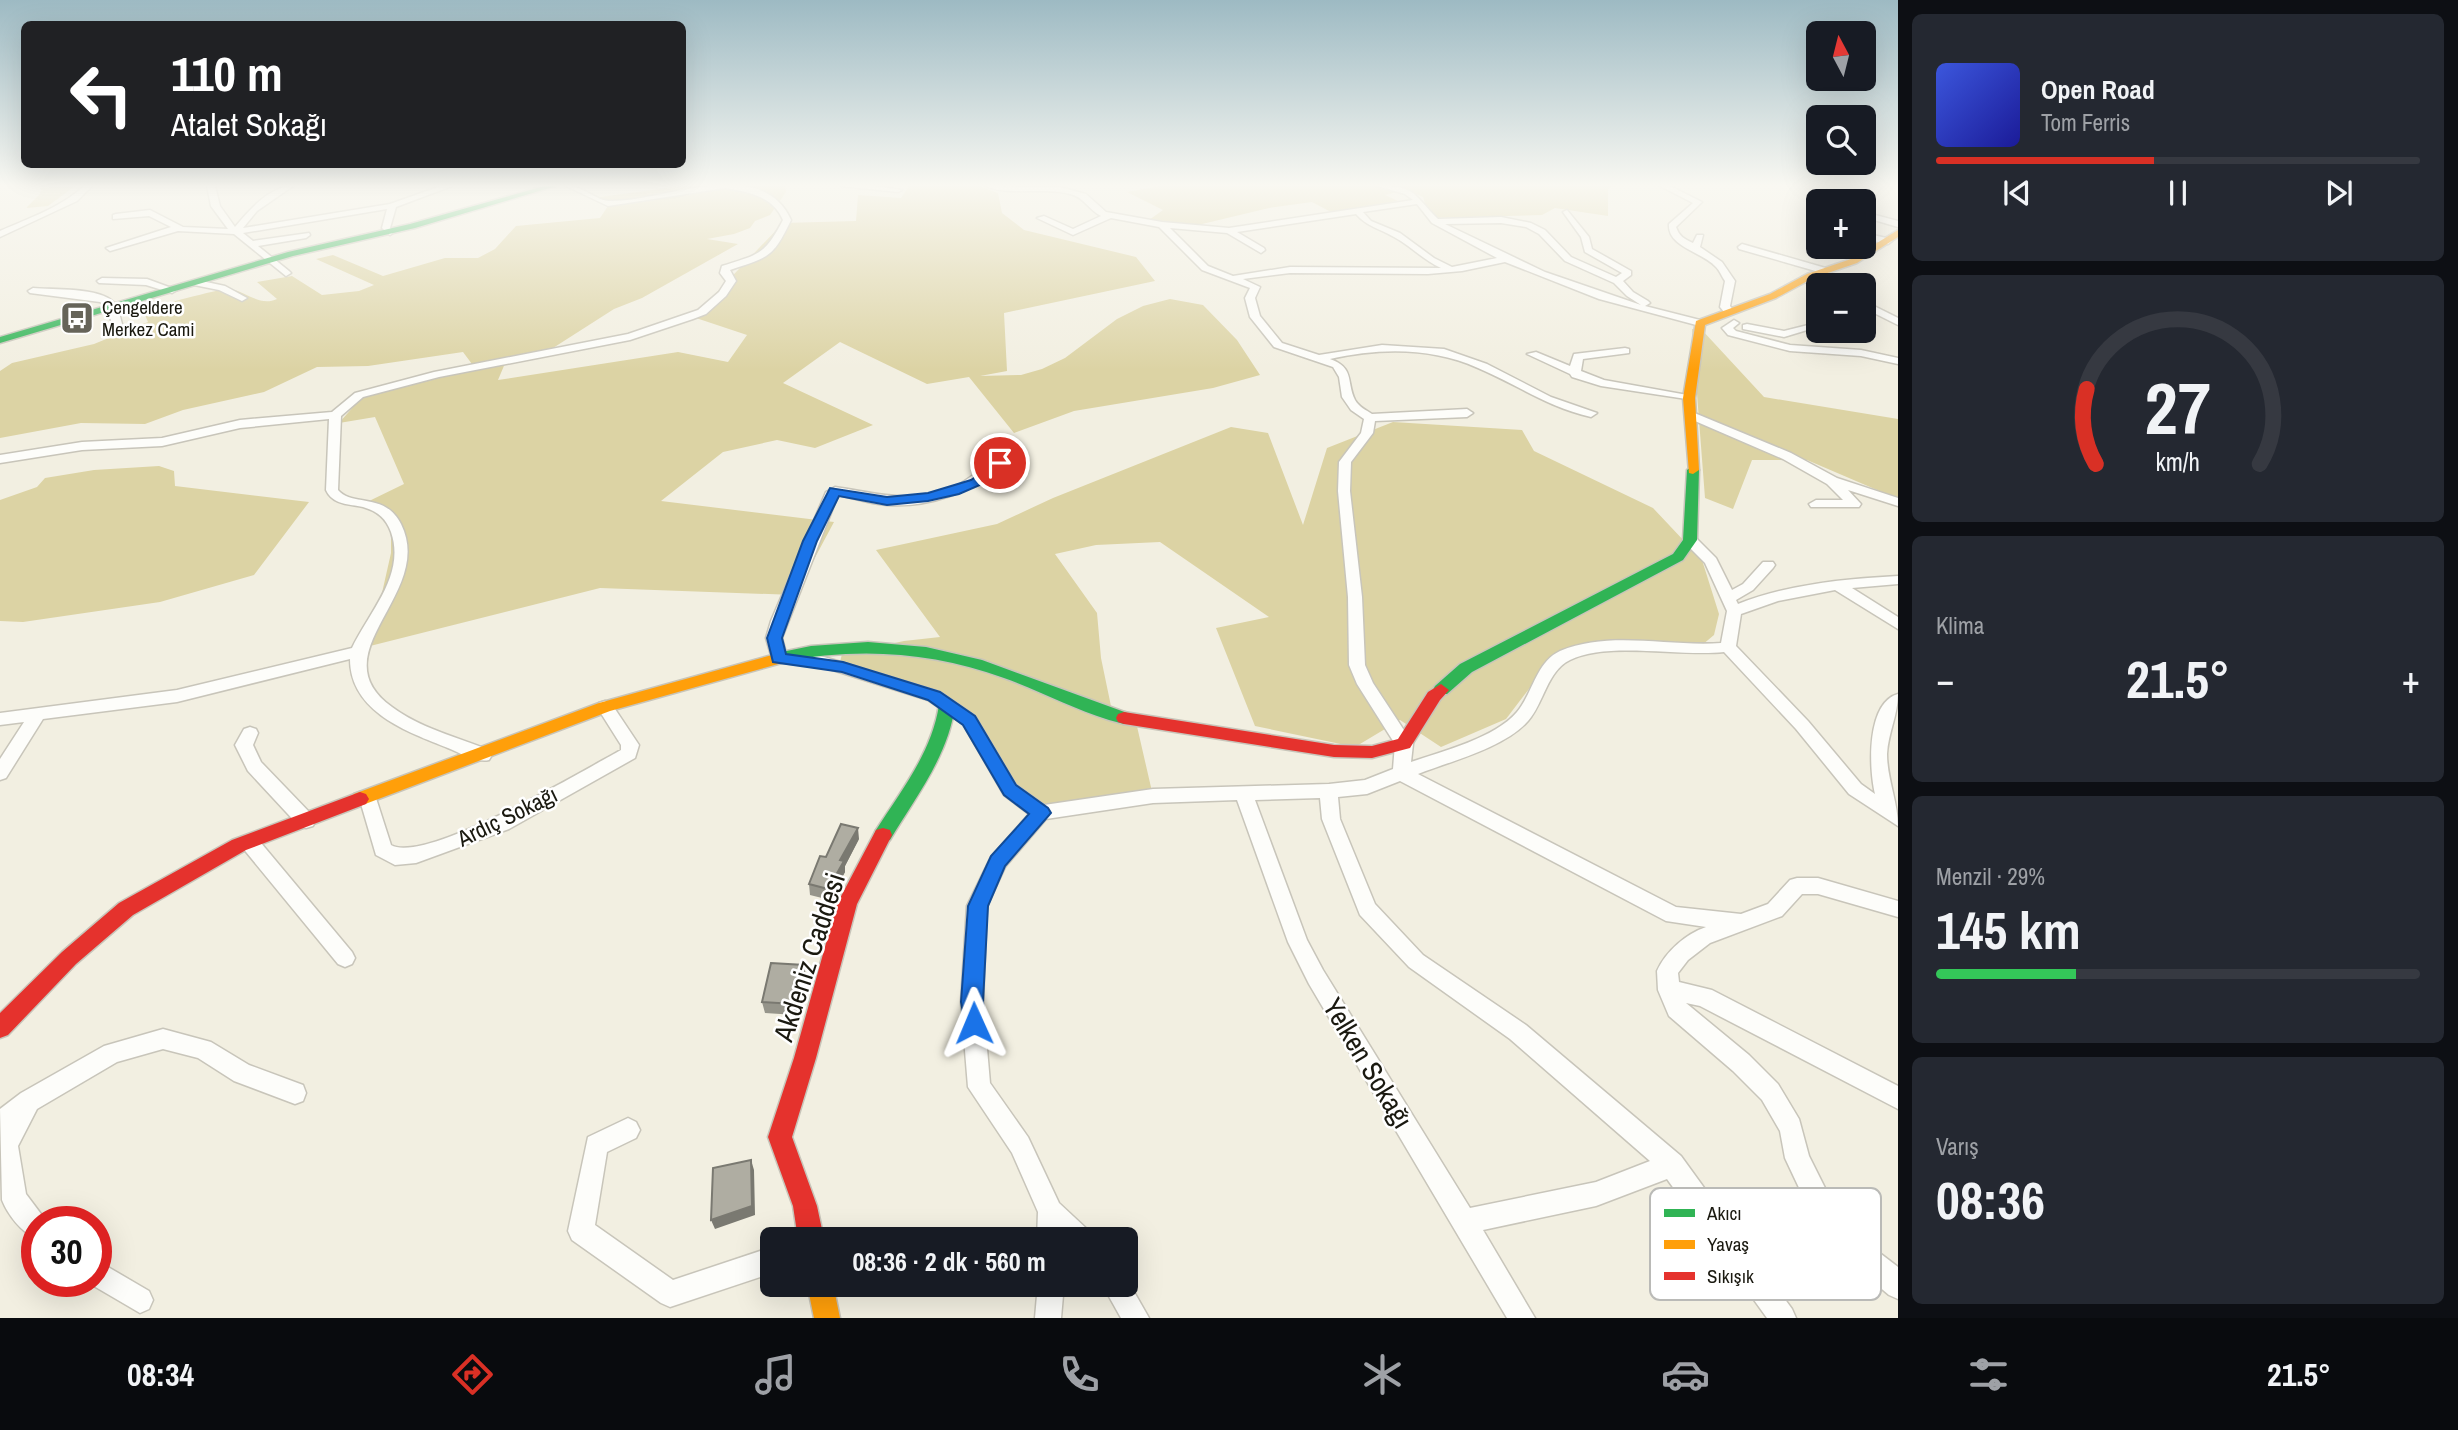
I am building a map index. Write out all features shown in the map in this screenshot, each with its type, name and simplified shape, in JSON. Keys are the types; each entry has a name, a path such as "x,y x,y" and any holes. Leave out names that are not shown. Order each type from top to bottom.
{"street":[{"path":"256,248 268,257 268,261 286,273"},
{"path":"0,340 268,261 325,248"},
{"path":"0,459 58,448 162,442 240,424 335,415 359,395 438,374 630,337 702,312 723,294 731,281 725,268 763,256 772,248"},
{"path":"1185,248 1205,268 1255,287 1250,298 1255,317 1278,345 1337,365 1343,372 1348,397 1355,408 1370,418 1467,414"},
{"path":"1257,248 1261,250"},
{"path":"1415,248 1432,260 1454,270"},
{"path":"1483,248 1504,259 1602,297 1784,334 1806,328"},
{"path":"1557,248 1568,259 1617,281 1636,298 1714,319 1732,333 1780,346 1861,353 1898,361"},
{"path":"1587,248 1628,273 1617,281"},
{"path":"1401,773 1404,744 1434,696 1466,668 1561,616 1665,566 1678,557 1690,540 1694,483 1689,398 1714,319 1725,307 1730,281 1725,271 1695,248"},
{"path":"1743,248 1811,273"},
{"path":"1833,273 1876,248"},
{"path":"1235,278 1309,270 1454,270 1504,259"},
{"path":"1714,319 1773,296 1806,279"},
{"path":"102,281 147,282 172,290"},
{"path":"197,283 222,288 242,298"},
{"path":"33,291 91,296 107,301 112,307 117,324"},
{"path":"1876,310 1898,322"},
{"path":"1321,358 1377,349 1422,348 1447,352 1485,367 1530,393 1570,410 1591,413"},
{"path":"1576,375 1578,356 1625,351"},
{"path":"1532,354 1576,375 1624,389 1689,398"},
{"path":"335,415 332,490 335,496 387,513 396,527 402,545 400,568 390,596 359,652 359,672 365,690 378,705 399,719 483,755"},
{"path":"1692,416 1763,445 1832,481 1898,502"},
{"path":"1370,418 1367,433 1345,462 1344,491 1355,597 1357,665 1365,684 1404,744"},
{"path":"779,658 774,638 779,621 835,491 887,501 928,497 954,491 975,482 1000,463"},
{"path":"1816,504 1854,504 1832,481"},
{"path":"1690,540 1711,561 1731,605 1728,647 1802,725 1855,789 1895,817"},
{"path":"1731,605 1768,565"},
{"path":"1731,605 1837,585 1898,580"},
{"path":"1837,585 1898,624"},
{"path":"1066,1227 1050,1212 1020,1145 979,1087 972,1002 978,906 998,862 1041,813 1153,796 1329,791 1367,787 1460,752 1520,720 1534,700 1547,672 1565,655 1634,644 1705,650 1728,647"},
{"path":"0,1028 69,958 126,909 250,842 606,708 779,658 832,648 898,648 984,666 1009,674 1081,706 1122,718 1334,751 1372,751 1404,744"},
{"path":"0,719 177,696 359,652"},
{"path":"779,658 824,663 862,672 934,696 969,720 1010,790 1041,813"},
{"path":"1895,817 1881,791 1880,731 1888,712 1898,700"},
{"name":"Akdeniz Caddesi","path":"809,1227 805,1206 780,1137 805,1058 847,904 938,741 947,720 947,705"},
{"name":"Ardıç Sokağı","path":"368,797 383,849 395,857 416,855 439,848 502,824 629,753 630,745 606,708"},
{"path":"0,773 37,715"},
{"path":"250,733 244,745 254,766 306,821"},
{"path":"1401,773 1673,915 1741,922"},
{"path":"1329,791 1331,819 1367,909 1416,961 1518,1032 1672,1165 1689,1188"},
{"name":"Yelken Sokağı","path":"1243,793 1298,942 1315,977 1522,1318"},
{"path":"250,842 345,958"},
{"path":"1810,1188 1797,1158 1791,1127 1770,1092 1741,1063 1677,1009 1669,990 1667,971 1681,954 1703,937 1775,910 1797,886 1818,886 1898,909"},
{"path":"1669,990 1703,997 1898,1098"},
{"path":"0,1123 29,1101 112,1053 163,1039 203,1049 242,1073 295,1093"},
{"path":"21,1208 14,1200 6,1145 29,1101"},
{"path":"628,1130 596,1145 581,1231 670,1294 760,1264"},
{"path":"1464,1222 1596,1194 1672,1165"},
{"path":"1050,1212 1050,1227"},
{"path":"1881,1272 1898,1286"},
{"path":"112,1283 140,1300"},
{"path":"823,1297 827,1318"},
{"path":"1048,1318 1050,1297"},
{"path":"1123,1297 1136,1318"},
{"path":"1770,1300 1783,1318"}],"shaded area":[{"path":"732,248 642,298 614,309 553,348 472,364 463,352 368,366 317,367 264,392 183,410 145,424 81,423 0,438 0,371 12,363 94,344 148,322 143,310 224,289 271,301 277,299 257,282 292,276 322,295 359,291 374,285 316,259 333,255 383,276 445,258 478,258 495,249"},
{"path":"760,248 1097,248 1136,257 1155,281 1004,313 1007,371 980,376 1021,375 1042,369 1065,358 1117,319 1143,306 1170,299 1203,305 1237,340 1260,375 1213,388 1074,411 1014,433 969,377 927,384 840,342 783,383 873,425 815,448 777,440 723,452 661,501 834,522 795,595 600,588 370,646 391,553 391,515 365,503 404,484 375,417 339,423 361,398 506,361 498,380 678,352 728,362 747,335 693,317"},
{"path":"1692,329 1702,330 1764,397 1898,419 1898,499 1807,460 1752,460 1733,509 1705,498"},
{"path":"1393,422 1522,430 1534,451 1653,508 1702,560 1719,614 1714,635 1702,645 1629,640 1558,651 1506,719 1441,747 1400,720 1355,747 1255,726 1216,628 1269,617 1160,542 1096,545 1055,554 1097,613 1101,658 1112,711 1136,722 1153,796 1041,813 1010,790 994,759 958,703 840,662 842,654 904,641 940,637 876,550 997,524 1053,498 1231,427 1268,433 1303,525 1327,448"},
{"path":"159,466 174,471 175,486 309,502 254,575 160,602 23,622 0,621 0,500 37,487 45,478 94,470"}],"building":[{"path":"841,824 858,828 840,860 844,861 828,889 809,884 820,856 826,857"},
{"path":"771,963 804,965 794,1004 762,1002"},
{"path":"751,1160 752,1206 711,1220 713,1168"}],"traffic: fast":[{"path":"0,340 319,248"},
{"path":"1441,690 1466,668 1678,557 1690,540 1693,470"},
{"path":"783,657 811,651 868,647 954,658 1009,674 1094,709 1124,718"},
{"path":"883,835 932,754 945,720 947,705"}],"traffic: slow":[{"path":"1693,470 1689,398 1700,323 1773,296 1810,276 1854,261 1875,248"},
{"path":"360,799 605,707 783,657"},
{"path":"823,1297 827,1318"}],"traffic: jam":[{"path":"1124,718 1334,751 1372,752 1404,744 1434,696 1441,690"},
{"path":"0,1028 69,958 126,909 239,845 360,799"},
{"path":"809,1227 805,1206 780,1137 805,1058 847,904 883,835"}],"place":[{"name":"Çengeldere Merkez Cami","path":"77,318"}],"route":[{"path":"974,1023 972,1002 978,906 998,862 1041,813 1010,790 969,720 934,696 843,667 779,658 774,638 810,541 835,491 887,501 928,497 954,491 975,482 1000,463"}]}
